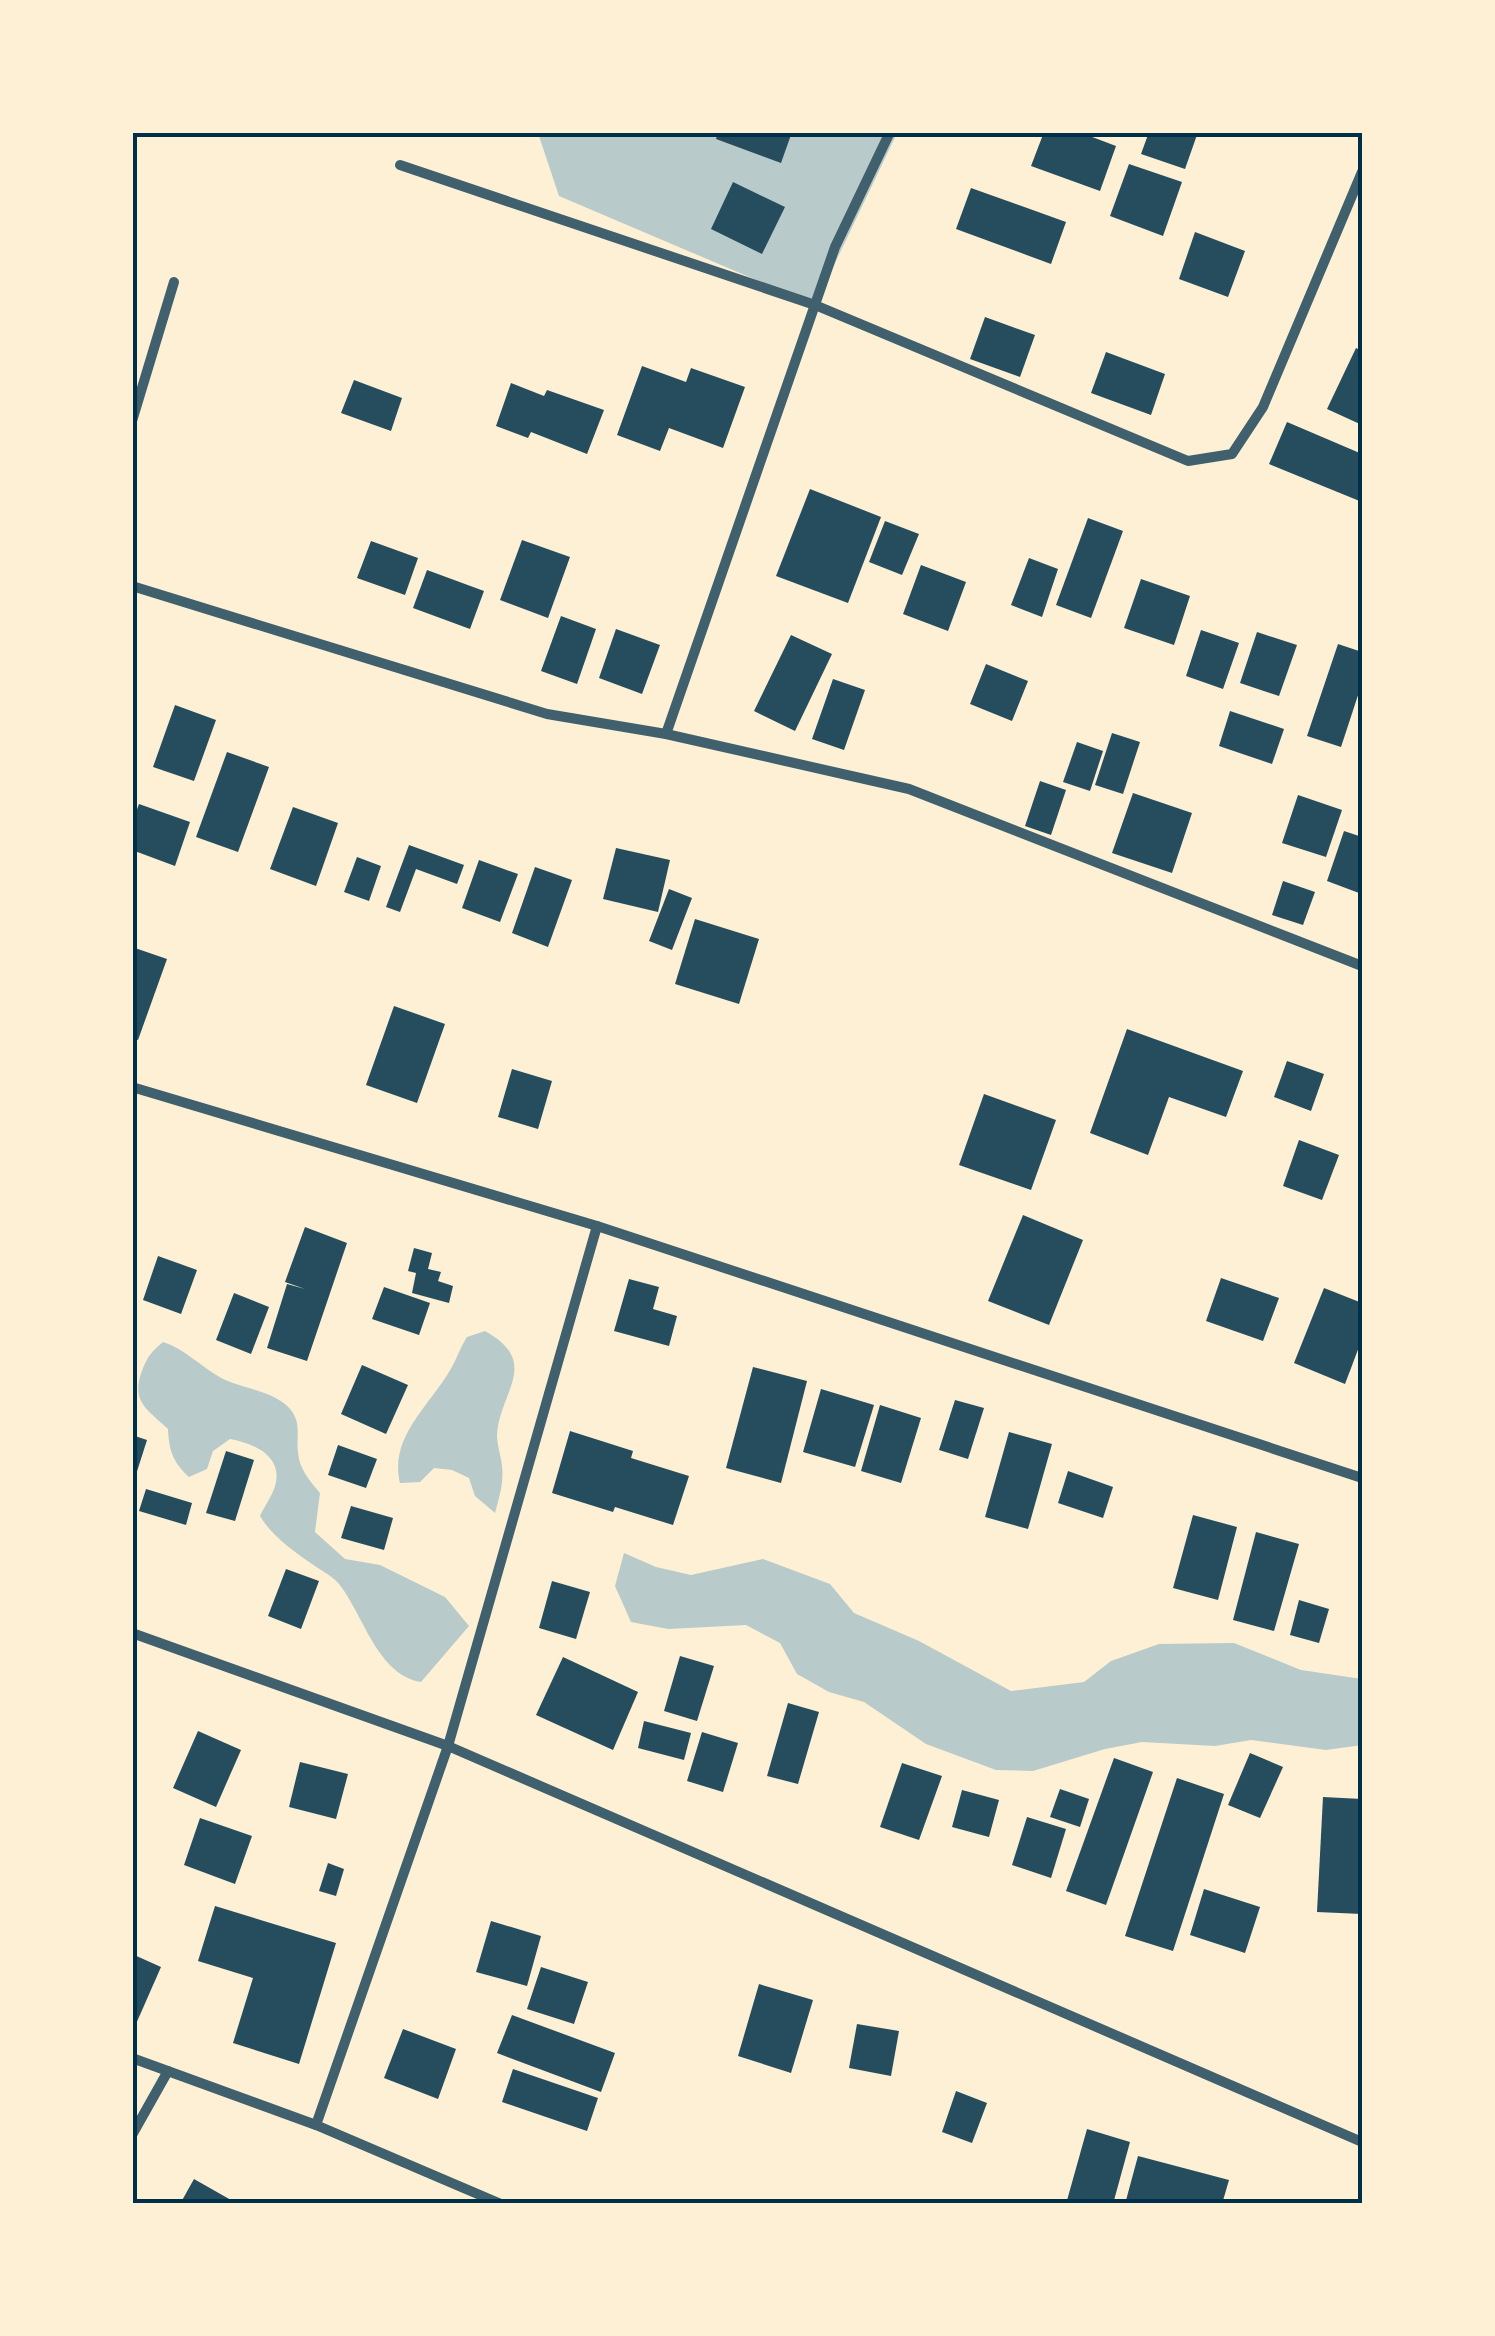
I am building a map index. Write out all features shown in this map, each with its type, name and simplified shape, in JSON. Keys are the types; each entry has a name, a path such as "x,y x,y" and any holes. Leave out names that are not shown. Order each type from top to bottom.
{"street":[{"path":"666,734 835,246 890,132"},
{"path":"400,165 815,305 1188,461 1232,454 1263,407 1362,172"},
{"path":"132,422 174,282"},
{"path":"132,586 546,714 666,734 909,790 1362,966"},
{"path":"132,1087 597,1226 1362,1478"},
{"path":"316,2126 448,1746 597,1226"},
{"path":"132,1633 448,1746 1362,2142"},
{"path":"132,2058 316,2126 501,2204"},
{"path":"132,2135 168,2071"}],"shaded area":[{"path":"538,133 897,133 815,305 559,196"},
{"path":"485,1331 502,1343 514,1367 499,1419 502,1478 495,1513 475,1496 469,1478 452,1470 434,1468 420,1482 400,1483 398,1467 405,1437 449,1372 467,1337"},
{"path":"163,1342 223,1379 287,1406 297,1423 300,1464 320,1493 315,1532 345,1559 380,1565 445,1597 469,1626 421,1682 394,1669 335,1580 290,1548 260,1516 277,1476 271,1459 248,1444 230,1439 213,1451 207,1469 189,1477 179,1466 171,1450 168,1429 139,1396 139,1379 145,1364"},
{"path":"624,1553 656,1567 691,1575 763,1559 830,1584 854,1613 919,1641 1011,1691 1084,1682 1111,1661 1159,1644 1234,1643 1301,1670 1362,1679 1362,1745 1326,1750 1251,1740 1215,1746 1142,1742 1033,1771 996,1770 926,1744 864,1702 829,1692 797,1674 780,1643 746,1625 668,1629 631,1622 615,1586"}],"building":[{"path":"718,132 792,132 781,163 716,139"},
{"path":"1044,132 1079,132 1116,146 1100,191 1031,166"},
{"path":"1149,132 1198,132 1185,169 1141,154"},
{"path":"1129,164 1182,182 1163,236 1110,216"},
{"path":"733,182 785,207 762,254 711,229"},
{"path":"971,188 1066,222 1051,264 956,229"},
{"path":"1195,232 1245,251 1228,297 1179,279"},
{"path":"985,317 1035,335 1020,377 970,359"},
{"path":"1356,348 1362,351 1362,425 1327,409"},
{"path":"1106,352 1165,374 1151,415 1091,393"},
{"path":"642,366 686,382 691,368 745,387 723,448 669,428 660,451 617,435"},
{"path":"354,380 402,398 391,431 341,413"},
{"path":"511,383 544,396 547,390 604,410 587,454 531,432 528,438 496,426"},
{"path":"1287,422 1362,454 1362,502 1269,464"},
{"path":"810,489 881,517 848,603 776,576"},
{"path":"1088,518 1123,531 1091,618 1056,605"},
{"path":"885,521 919,534 902,575 869,562"},
{"path":"522,540 570,557 548,618 500,600"},
{"path":"371,541 418,558 405,595 357,578"},
{"path":"1029,558 1058,569 1042,617 1011,605"},
{"path":"921,565 966,582 948,631 903,614"},
{"path":"427,570 484,591 470,629 413,608"},
{"path":"1141,579 1190,596 1174,645 1124,628"},
{"path":"561,616 596,629 577,684 541,671"},
{"path":"616,629 660,645 642,694 599,678"},
{"path":"1201,630 1239,643 1223,689 1186,676"},
{"path":"1257,632 1297,645 1279,696 1240,683"},
{"path":"791,635 832,654 795,731 754,711"},
{"path":"1338,644 1362,652 1362,683 1341,747 1307,736"},
{"path":"986,664 1028,681 1012,721 970,704"},
{"path":"833,679 865,690 844,750 812,739"},
{"path":"175,705 216,720 194,781 153,767"},
{"path":"1230,711 1284,729 1272,764 1219,746"},
{"path":"1112,733 1140,742 1123,794 1095,785"},
{"path":"1077,742 1103,751 1090,791 1063,782"},
{"path":"227,752 269,767 238,852 196,837"},
{"path":"1040,781 1066,790 1051,835 1025,826"},
{"path":"1133,793 1192,813 1172,873 1112,853"},
{"path":"1298,795 1342,810 1326,857 1282,843"},
{"path":"139,804 190,822 175,866 132,850 132,823"},
{"path":"293,807 338,823 316,886 270,869"},
{"path":"1344,831 1362,837 1359,893 1327,881"},
{"path":"409,845 464,865 457,884 416,869 400,912 386,907"},
{"path":"616,848 670,860 658,912 603,899"},
{"path":"357,857 381,866 369,901 344,892"},
{"path":"479,860 518,874 500,922 462,908"},
{"path":"535,867 572,880 548,947 512,933"},
{"path":"1283,881 1315,892 1303,925 1272,915"},
{"path":"669,889 692,898 672,950 649,941"},
{"path":"695,919 759,939 739,1004 675,984"},
{"path":"132,947 167,959 138,1040 132,1038"},
{"path":"394,1006 445,1024 417,1103 366,1085"},
{"path":"1127,1029 1243,1071 1226,1117 1169,1097 1148,1155 1090,1133"},
{"path":"1287,1061 1324,1074 1311,1111 1274,1097"},
{"path":"512,1069 552,1081 538,1129 498,1117"},
{"path":"984,1094 1056,1120 1031,1190 959,1165"},
{"path":"1299,1140 1339,1155 1322,1200 1283,1186"},
{"path":"1023,1215 1083,1240 1049,1325 988,1301"},
{"path":"305,1227 347,1243 307,1361 267,1348 287,1284 305,1289 285,1282"},
{"path":"414,1248 432,1253 428,1269 441,1272 438,1281 453,1286 449,1303 412,1293 416,1273 408,1271"},
{"path":"158,1256 197,1270 181,1314 143,1300"},
{"path":"1221,1278 1279,1298 1263,1341 1206,1321"},
{"path":"629,1279 659,1287 653,1309 677,1316 669,1346 614,1331"},
{"path":"384,1287 430,1303 419,1335 372,1319"},
{"path":"1324,1288 1362,1303 1362,1339 1345,1384 1294,1363"},
{"path":"234,1293 269,1307 251,1354 216,1340"},
{"path":"362,1365 408,1385 386,1434 341,1414"},
{"path":"753,1367 807,1381 781,1483 726,1468"},
{"path":"821,1389 874,1405 855,1467 803,1452"},
{"path":"955,1400 984,1408 968,1459 939,1450"},
{"path":"880,1405 921,1418 901,1483 861,1471"},
{"path":"570,1431 633,1451 631,1458 689,1476 673,1525 552,1493"},
{"path":"1009,1432 1052,1444 1028,1529 985,1517"},
{"path":"132,1435 147,1440 133,1484 132,1484"},
{"path":"338,1445 377,1459 366,1488 328,1475"},
{"path":"226,1451 254,1460 235,1521 206,1513"},
{"path":"1068,1471 1113,1487 1103,1518 1058,1503"},
{"path":"146,1489 192,1503 186,1525 139,1511"},
{"path":"351,1506 393,1518 384,1550 341,1538"},
{"path":"1193,1515 1237,1527 1218,1600 1173,1588"},
{"path":"1256,1532 1299,1544 1274,1631 1233,1620"},
{"path":"286,1569 319,1581 301,1629 268,1616"},
{"path":"552,1581 590,1592 576,1639 539,1628"},
{"path":"1299,1600 1329,1609 1319,1643 1290,1635"},
{"path":"680,1656 714,1666 697,1721 664,1711"},
{"path":"563,1657 638,1692 613,1750 536,1715"},
{"path":"788,1703 819,1712 798,1784 767,1776"},
{"path":"644,1721 691,1733 684,1760 638,1748"},
{"path":"198,1731 241,1750 216,1807 173,1788"},
{"path":"702,1732 738,1743 723,1792 687,1781"},
{"path":"1250,1753 1283,1767 1260,1818 1228,1805"},
{"path":"1114,1758 1153,1772 1106,1905 1066,1891"},
{"path":"300,1762 348,1774 336,1819 289,1807"},
{"path":"902,1763 942,1776 919,1840 880,1827"},
{"path":"1177,1778 1224,1794 1173,1951 1125,1936"},
{"path":"1060,1789 1089,1799 1080,1827 1050,1817"},
{"path":"962,1790 999,1800 989,1837 952,1827"},
{"path":"1323,1797 1362,1799 1362,1914 1317,1912"},
{"path":"1027,1817 1066,1829 1051,1878 1012,1865"},
{"path":"200,1818 252,1836 235,1884 184,1865"},
{"path":"328,1863 344,1869 336,1896 319,1891"},
{"path":"1204,1889 1260,1907 1245,1953 1190,1935"},
{"path":"215,1906 336,1943 299,2064 233,2043 253,1978 198,1961"},
{"path":"491,1921 541,1936 527,1986 476,1972"},
{"path":"132,1954 161,1967 132,2033"},
{"path":"541,1967 588,1982 574,2024 527,2009"},
{"path":"759,1984 813,2000 791,2073 738,2056"},
{"path":"512,2015 615,2053 601,2092 497,2053"},
{"path":"857,2024 899,2031 891,2076 849,2068"},
{"path":"403,2029 456,2049 438,2099 384,2078"},
{"path":"513,2069 598,2098 587,2131 502,2102"},
{"path":"956,2091 987,2103 972,2143 942,2132"},
{"path":"1087,2129 1130,2142 1113,2204 1066,2204"},
{"path":"1138,2156 1229,2180 1222,2204 1125,2204"},
{"path":"194,2179 238,2204 180,2204"}]}
